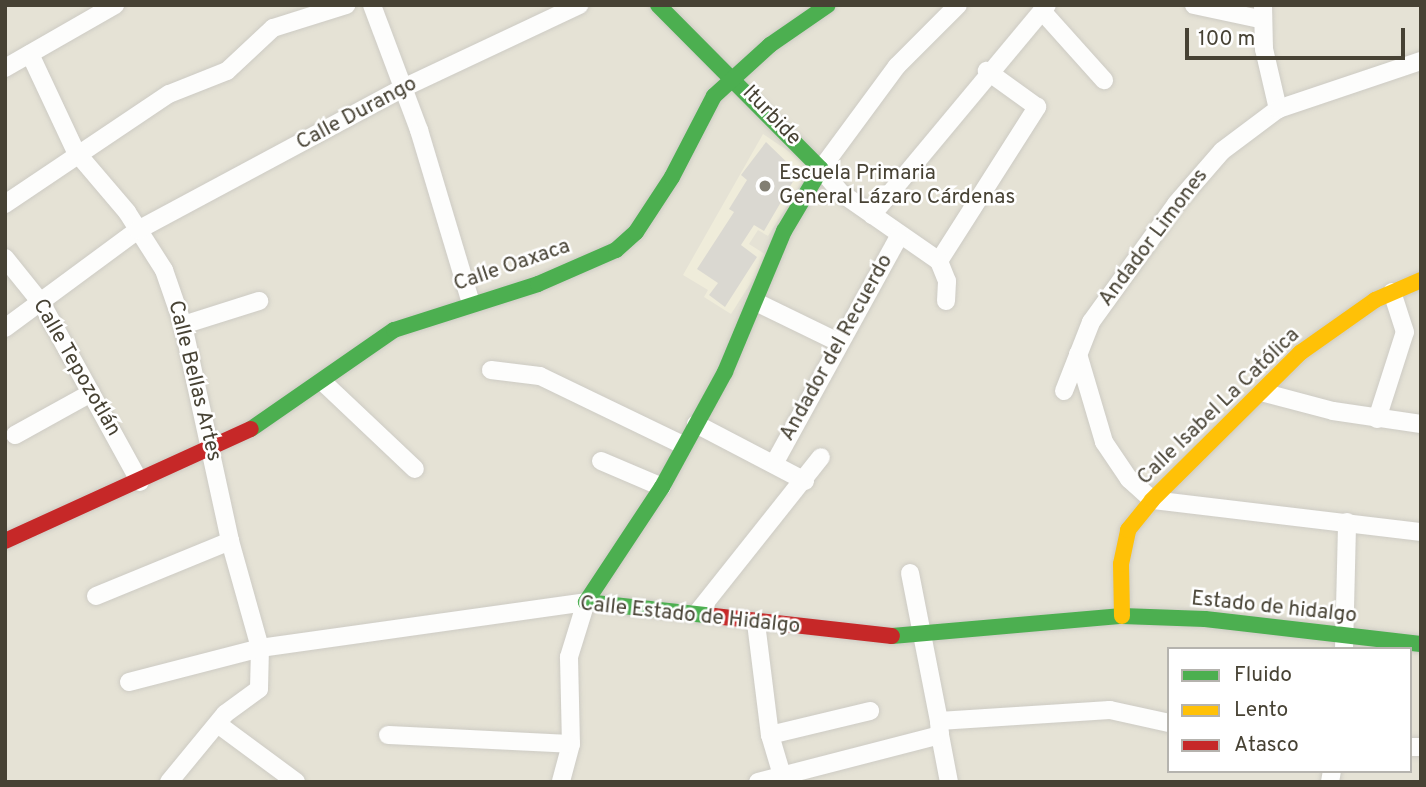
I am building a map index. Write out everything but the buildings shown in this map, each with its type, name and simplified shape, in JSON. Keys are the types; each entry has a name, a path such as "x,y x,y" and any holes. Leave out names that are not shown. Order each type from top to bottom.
{"street":[{"path":"5,68 115,5"},
{"path":"5,204 76,152 169,94 227,71 273,28 346,5"},
{"path":"372,5 402,88 471,303"},
{"name":"Calle Durango","path":"5,328 42,304 138,230 402,88 579,5"},
{"name":"Iturbide","path":"658,5 732,76 821,169 872,215 939,261"},
{"name":"Calle Oaxaca","path":"6,539 213,447 324,383 394,330 471,303 538,284 616,250 636,232 704,112 732,76 828,5"},
{"path":"1194,5 1261,12 1278,109"},
{"path":"561,782 571,744 569,657 586,602 662,487 756,302 784,230 821,169 897,66 950,8"},
{"path":"872,215 988,71 1044,8 1104,80"},
{"name":"Calle Bellas Artes","path":"30,54 76,152 138,230 164,270 183,325 213,447 230,541 260,648 259,689 225,714 219,725 169,782"},
{"name":"Andador Limones","path":"1064,391 1091,322 1176,204 1222,151 1278,109 1421,61"},
{"path":"946,301 947,281 939,261 1037,107 988,71"},
{"name":"Andador del Recuerdo","path":"775,462 900,235"},
{"name":"Calle Tepozotlán","path":"5,258 42,304 140,481"},
{"name":"Calle Isabel La Católica","path":"1122,616 1121,564 1128,530 1152,500 1265,393 1300,353 1392,292 1421,281"},
{"path":"1377,419 1405,332 1392,292"},
{"path":"183,325 259,301"},
{"path":"756,302 840,343"},
{"path":"1078,354 1104,442 1129,479 1152,500 1421,533"},
{"path":"491,370 540,376 683,445"},
{"path":"324,383 415,469"},
{"path":"15,435 91,393"},
{"path":"1265,393 1377,419 1421,424"},
{"path":"696,424 775,462 805,481"},
{"path":"697,613 805,481 821,457"},
{"path":"601,461 662,487"},
{"path":"1344,643 1347,522"},
{"path":"96,596 230,541"},
{"path":"910,573 949,782"},
{"name":"Calle Estado de Hidalgo","path":"129,682 260,648 586,602 697,613 756,623 922,637 1122,616"},
{"name":"Estado de hidalgo","path":"1122,616 1205,620 1344,643 1421,644"},
{"path":"756,623 770,735 783,779"},
{"path":"758,782 783,779 940,728 1110,710 1161,720"},
{"path":"770,735 870,711"},
{"path":"219,725 296,782"},
{"path":"388,735 571,744"}],"shaded area":[{"path":"5,5 1421,5 1421,782 5,782"},
{"path":"763,134 812,167 768,236 758,230 749,244 768,256 731,314 704,297 708,290 683,275"}],"traffic: fast":[{"path":"658,5 821,169 784,231 725,372 662,487 586,602 714,616"},
{"path":"251,429 394,330 538,284 616,250 636,232 672,177 714,96 770,45 828,5"},
{"path":"892,636 1122,616 1205,619 1421,644"}],"traffic: slow":[{"path":"1122,616 1121,564 1128,530 1152,500 1300,353 1375,300 1421,280"}],"traffic: jam":[{"path":"5,541 251,429"},
{"path":"714,616 892,636"}],"place":[{"name":"Escuela Primaria General Lázaro Cárdenas","path":"765,186"}]}
